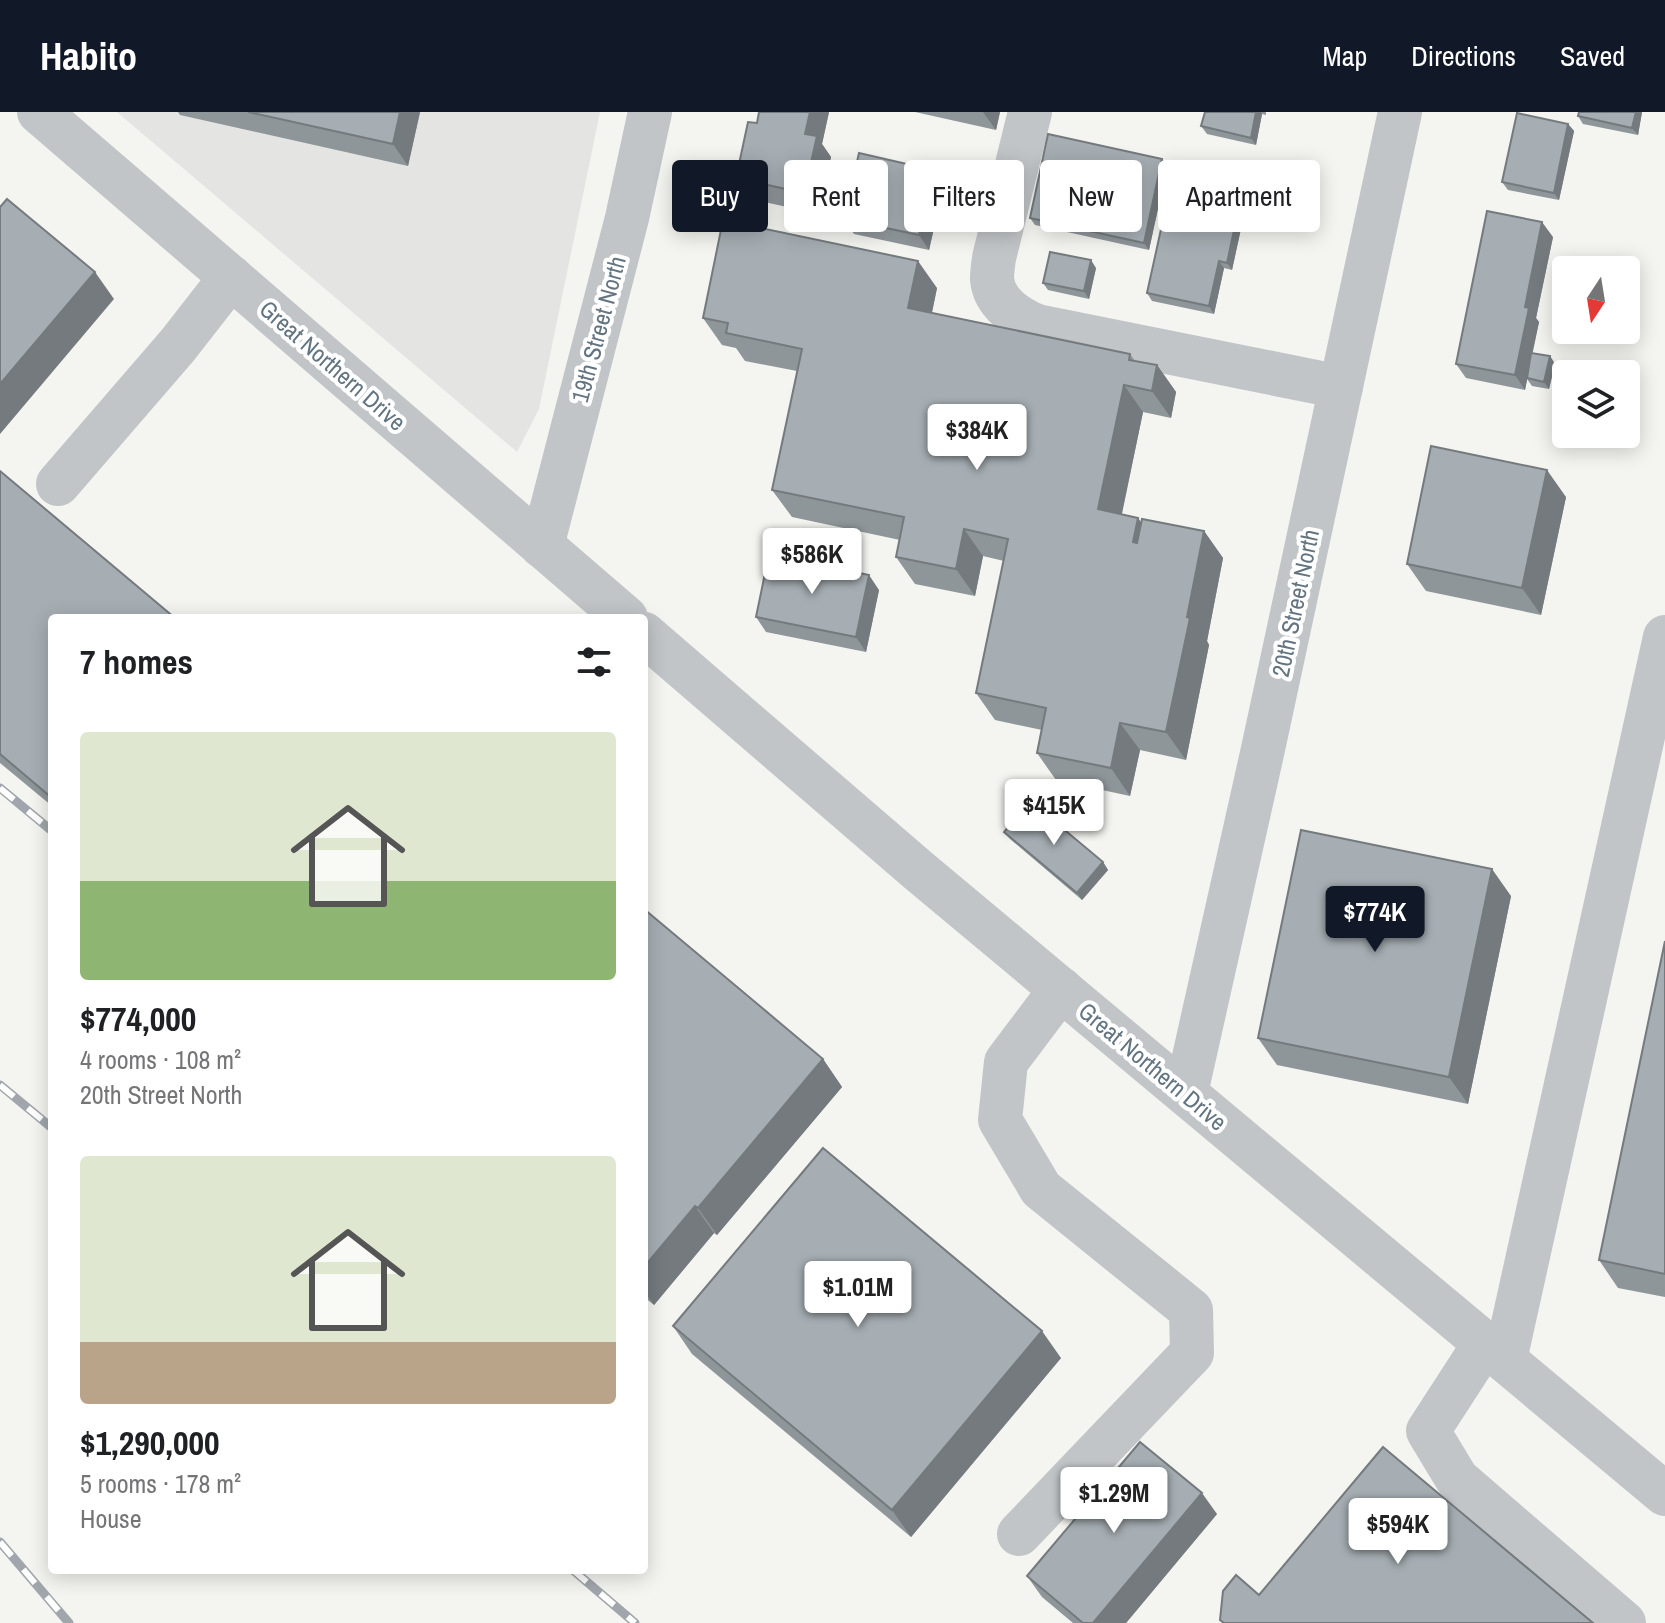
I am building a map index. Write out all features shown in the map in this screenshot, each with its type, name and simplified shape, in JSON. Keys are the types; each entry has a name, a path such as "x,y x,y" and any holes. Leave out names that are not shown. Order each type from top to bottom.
{"street":[{"name":"Great Northern Drive","path":"39,112 621,614"},
{"name":"19th Street North","path":"542,546 627,218 650,112"},
{"path":"1030,112 994,258 992,282 1004,304 1019,318 1037,326 1341,387"},
{"name":"20th Street North","path":"1186,1093 1400,112"},
{"path":"58,484 178,345 231,277"},
{"name":"Great Northern Drive","path":"648,637 907,861 1665,1494"},
{"path":"1624,1623 1457,1479 1428,1431 1495,1352 1665,637"},
{"path":"1019,1534 1192,1353 1191,1310 1041,1189 1000,1120 1006,1062 1061,989"}],"shaded area":[{"path":"117,112 600,112 539,409 517,452"}],"building":[{"path":"248,112 400,112 393,144"},
{"path":"759,112 810,112 805,134 817,136 812,160 784,160 784,189 768,185 768,160 740,160 748,122 757,123"},
{"path":"1205,112 1256,112 1251,138 1201,126"},
{"path":"1579,112 1636,112 1632,128 1578,116"},
{"path":"1517,113 1568,124 1554,193 1502,182"},
{"path":"1048,134 1162,159 1158,160 1158,178 1144,243 1094,232 1142,232 1142,160 1042,160"},
{"path":"859,153 904,163 904,232 888,228 888,160 857,160"},
{"path":"1040,171 1040,220 1030,218"},
{"path":"7,199 95,272 0,384 0,207"},
{"path":"1487,211 1542,222 1515,375 1456,364"},
{"path":"768,229 918,261 908,308 1130,354 1129,360 1157,365 1152,391 1124,385 1098,509 1138,518 1133,542 1137,543 1142,519 1204,531 1187,617 1190,618 1166,732 1120,723 1111,768 1037,753 1046,708 976,693 1008,539 964,529 956,569 896,557 904,517 772,490 802,349 726,333 728,323 703,318 721,232 768,232"},
{"path":"1160,232 1234,232 1227,263 1219,261 1209,306 1147,293"},
{"path":"1050,252 1091,260 1084,291 1043,283"},
{"path":"1531,353 1550,356 1544,382 1527,378"},
{"path":"1431,446 1547,470 1522,588 1407,564"},
{"path":"0,471 170,614 48,614 48,795 0,754"},
{"path":"769,554 869,575 856,637 756,617"},
{"path":"1030,801 1103,862 1077,893 1004,832"},
{"path":"1301,830 1492,869 1449,1077 1258,1038"},
{"path":"648,912 823,1059 698,1208 695,1206 648,1262"},
{"path":"1665,941 1665,1274 1599,1260"},
{"path":"823,1148 1042,1331 892,1510 673,1326"},
{"path":"1140,1442 1202,1493 1093,1623 1083,1623 1027,1576"},
{"path":"1383,1447 1593,1623 1224,1623 1220,1620 1223,1591 1236,1575 1259,1595"}],"railway":[{"path":"0,788 48,828"},
{"path":"0,1085 48,1125"},
{"path":"0,1542 69,1623"},
{"path":"578,1574 635,1623"}]}
